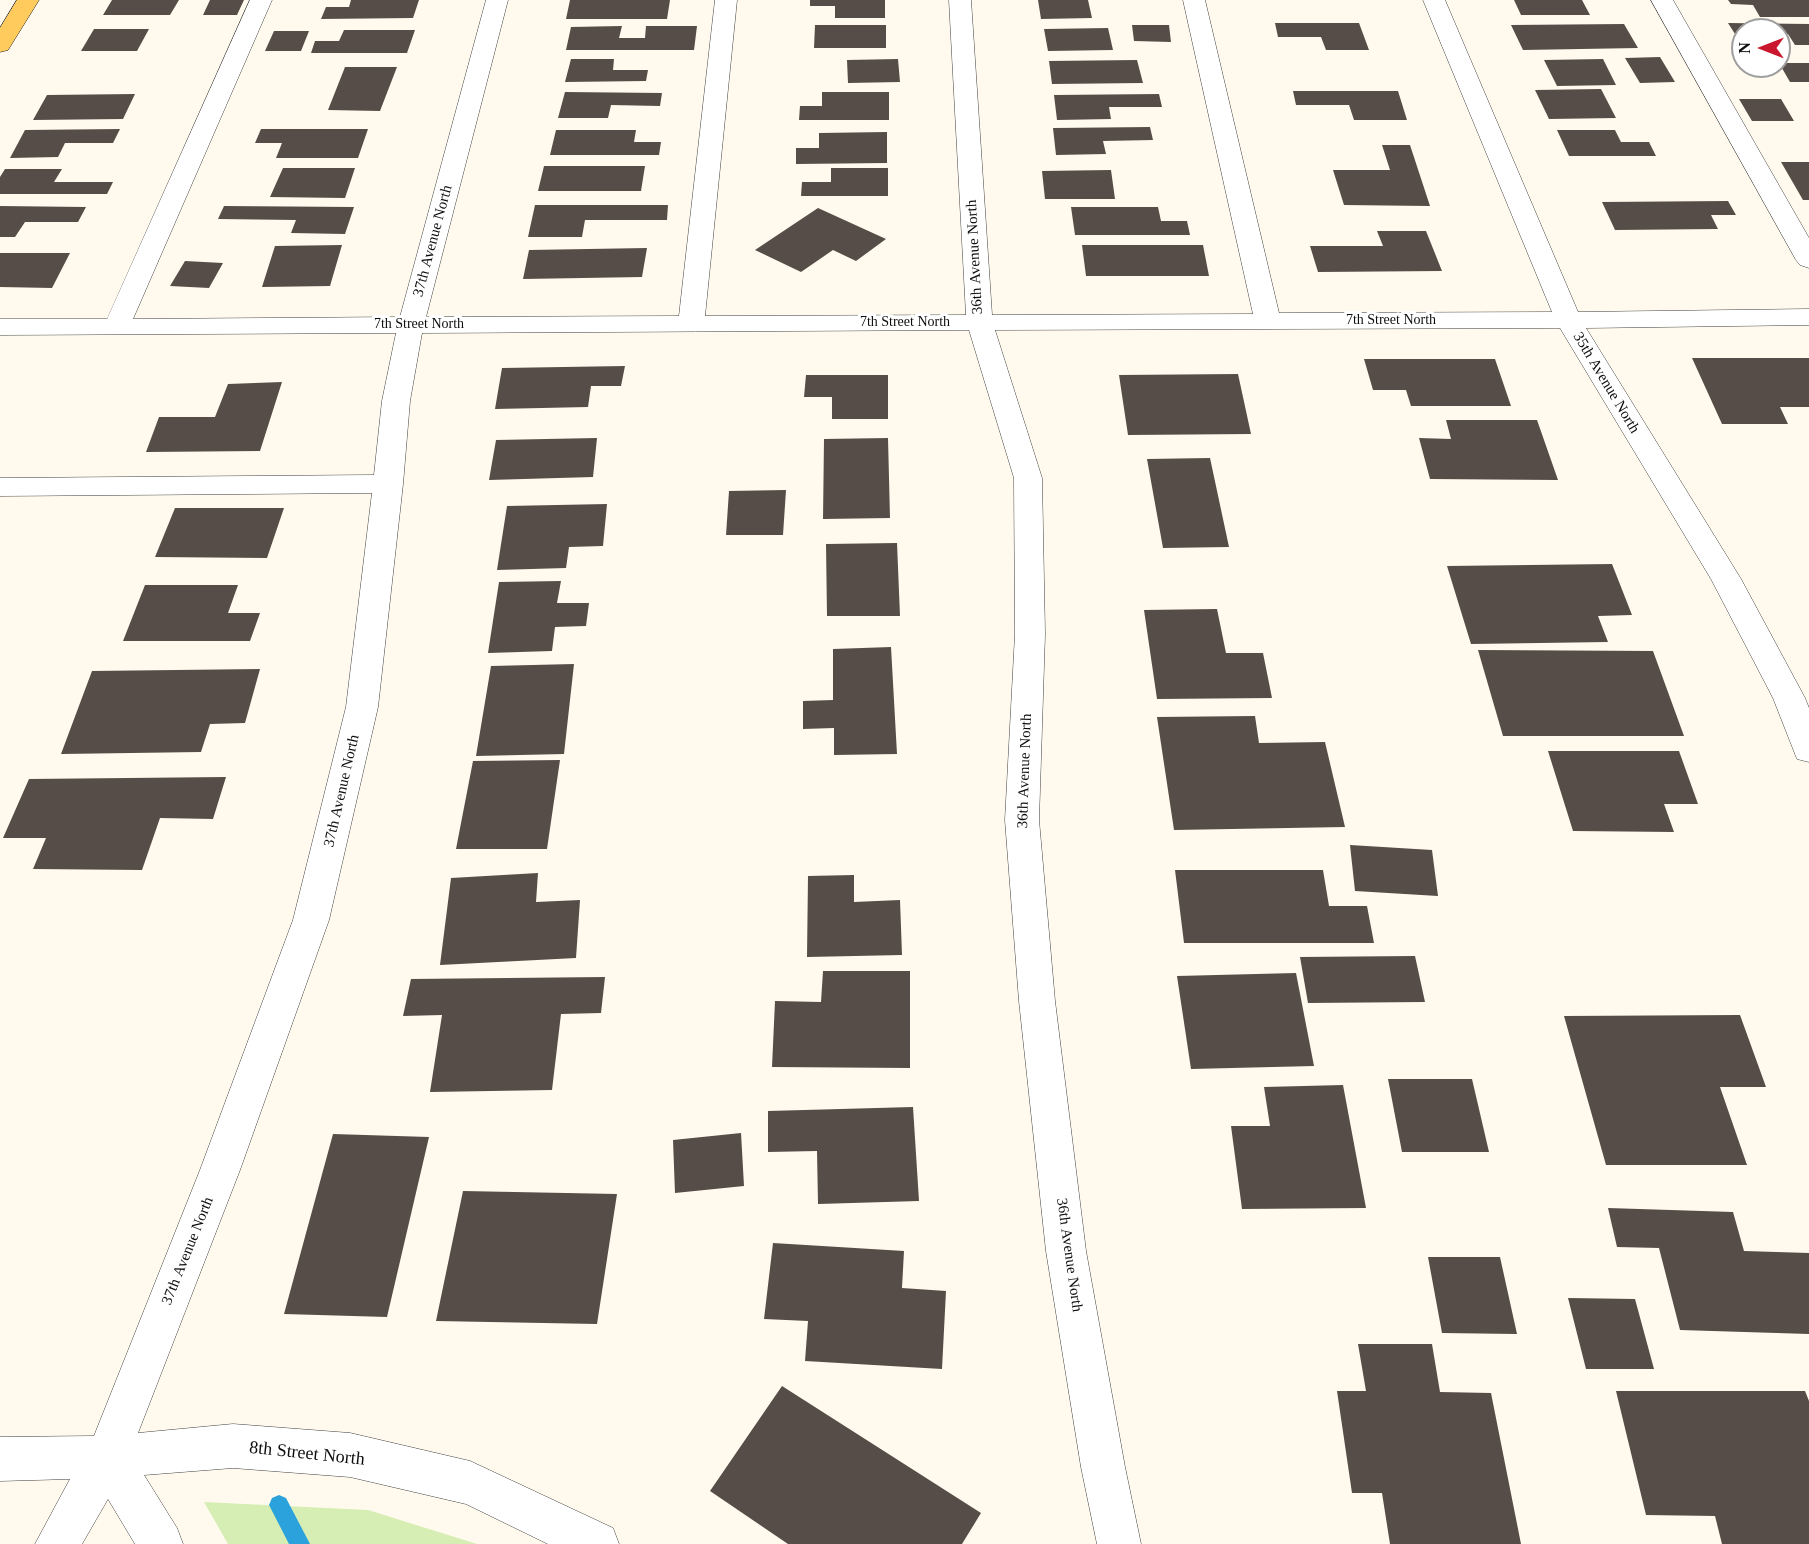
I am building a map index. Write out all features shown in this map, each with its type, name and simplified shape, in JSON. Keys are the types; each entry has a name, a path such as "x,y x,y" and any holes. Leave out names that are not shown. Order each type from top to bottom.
{"main road":[{"path":"0,45 28,0"}],"street":[{"path":"117,326 261,0"},
{"name":"37th Avenue North","path":"57,1544 107,1457 220,1170 311,920 362,707 389,484 396,401 411,324 496,0"},
{"path":"691,323 726,0"},
{"name":"36th Avenue North","path":"960,0 979,322 1028,478 1030,634 1022,820 1037,1001 1066,1251 1103,1467 1119,1544"},
{"path":"1194,0 1268,321"},
{"name":"35th Avenue North","path":"1434,0 1568,320 1726,579 1789,698 1809,750"},
{"path":"1662,0 1809,260"},
{"name":"7th Street North","path":"0,327 1809,317"},
{"path":"0,487 389,484"},
{"name":"8th Street North","path":"0,1459 107,1457 233,1446 350,1455 470,1482 597,1544"},
{"path":"107,1457 161,1544"}],"green space":[{"path":"204,1502 368,1510 477,1544 228,1544"}],"building":[{"path":"112,0 179,0 170,15 103,15"},
{"path":"210,0 244,0 237,15 203,15"},
{"path":"351,0 419,0 413,18 321,19 326,7 349,7"},
{"path":"570,0 670,0 667,19 566,19"},
{"path":"810,0 885,0 885,18 835,18 835,6 810,6"},
{"path":"1038,0 1088,0 1092,18 1041,19"},
{"path":"1514,0 1582,0 1590,15 1521,15"},
{"path":"1728,0 1809,0 1809,17 1760,17 1753,5 1731,4"},
{"path":"1275,23 1359,23 1369,50 1326,50 1321,37 1278,37"},
{"path":"1624,24 1638,48 1523,50 1511,25"},
{"path":"1791,24 1809,24 1809,45 1795,45 1791,39"},
{"path":"815,25 886,25 886,48 814,48"},
{"path":"1132,25 1169,25 1171,42 1134,41"},
{"path":"622,26 619,38 645,38 646,26 697,26 694,50 566,50 571,27"},
{"path":"1108,28 1113,50 1048,51 1044,29"},
{"path":"94,29 149,29 137,51 81,51"},
{"path":"344,30 415,30 407,53 311,53 315,41 339,41"},
{"path":"274,31 309,31 301,51 265,51"},
{"path":"1660,57 1675,82 1640,83 1625,58"},
{"path":"571,59 614,59 613,70 648,70 646,81 565,82"},
{"path":"898,59 900,82 848,83 847,60"},
{"path":"1603,59 1616,85 1557,86 1544,60"},
{"path":"1137,60 1143,83 1052,84 1049,61"},
{"path":"1791,63 1809,63 1809,82 1790,82 1788,78 1791,78"},
{"path":"345,67 397,67 380,111 328,110"},
{"path":"1601,89 1616,118 1549,119 1535,90"},
{"path":"1293,91 1398,91 1407,120 1354,120 1349,105 1296,105"},
{"path":"565,92 662,93 660,106 611,105 608,118 558,118"},
{"path":"822,92 889,92 889,120 799,120 800,106 822,106"},
{"path":"135,94 123,119 33,120 47,95"},
{"path":"1159,94 1162,107 1109,107 1111,119 1057,120 1054,95"},
{"path":"1739,99 1781,99 1794,121 1752,121"},
{"path":"1150,127 1153,140 1103,141 1106,154 1056,155 1053,128"},
{"path":"120,129 113,143 65,143 58,157 10,158 25,130"},
{"path":"261,129 368,129 358,158 276,158 282,143 255,143"},
{"path":"556,130 636,130 634,142 661,142 659,155 550,155"},
{"path":"1557,130 1615,130 1621,142 1649,142 1656,156 1569,156"},
{"path":"887,132 887,163 796,164 796,148 819,148 819,133"},
{"path":"1382,145 1410,145 1430,206 1344,205 1333,170 1390,170"},
{"path":"1781,162 1809,162 1809,200 1803,200"},
{"path":"544,166 645,166 641,191 538,191"},
{"path":"283,168 355,168 345,198 270,197"},
{"path":"831,168 888,168 888,196 801,196 802,182 831,182"},
{"path":"5,169 62,169 54,182 113,182 107,194 0,194 0,177"},
{"path":"1111,170 1115,199 1045,199 1042,171"},
{"path":"1728,201 1736,215 1711,215 1718,229 1615,230 1602,202"},
{"path":"535,205 668,205 667,220 585,220 582,237 528,237"},
{"path":"0,206 86,207 78,222 25,222 15,237 0,237"},
{"path":"224,206 354,207 345,234 291,233 296,220 218,219"},
{"path":"1071,207 1158,207 1161,221 1187,221 1190,235 1075,235"},
{"path":"818,208 886,239 856,261 833,250 801,272 755,250"},
{"path":"1377,231 1426,231 1442,271 1318,272 1310,246 1383,246"},
{"path":"342,245 330,286 262,287 275,246"},
{"path":"1082,245 1203,245 1209,276 1086,276"},
{"path":"647,248 642,277 523,279 529,250"},
{"path":"0,253 70,253 52,288 0,287"},
{"path":"185,261 223,263 209,288 170,286"},
{"path":"1692,358 1809,358 1809,407 1780,407 1788,424 1722,424"},
{"path":"1364,359 1495,359 1511,406 1411,406 1406,390 1373,390"},
{"path":"625,366 621,386 591,386 588,407 495,409 502,368"},
{"path":"1238,374 1251,434 1128,435 1119,375"},
{"path":"806,375 888,375 888,419 832,419 832,397 804,397"},
{"path":"282,382 260,451 146,452 159,417 215,417 228,384"},
{"path":"1446,420 1537,420 1558,480 1430,479 1419,438 1451,439"},
{"path":"597,438 593,477 489,480 496,440"},
{"path":"888,438 890,518 823,519 824,439"},
{"path":"1210,458 1229,547 1163,548 1147,459"},
{"path":"786,490 783,535 726,535 729,491"},
{"path":"607,504 603,546 569,547 566,568 497,570 507,506"},
{"path":"175,508 284,508 267,558 155,557"},
{"path":"897,543 900,616 827,616 826,544"},
{"path":"1612,564 1632,615 1598,616 1608,642 1471,644 1447,566"},
{"path":"561,581 557,603 589,603 586,626 555,627 552,651 488,653 499,582"},
{"path":"145,585 238,585 228,613 260,613 250,641 123,641"},
{"path":"1217,609 1226,653 1263,653 1272,698 1157,699 1144,610"},
{"path":"891,647 897,754 834,755 834,728 803,729 803,701 833,700 833,649"},
{"path":"1478,650 1653,651 1684,736 1503,736"},
{"path":"574,664 564,754 476,756 491,666"},
{"path":"260,669 245,723 210,724 201,752 61,754 92,671"},
{"path":"1255,716 1259,743 1325,742 1345,827 1174,830 1157,717"},
{"path":"1548,751 1679,751 1698,804 1664,804 1674,832 1573,831"},
{"path":"560,760 547,849 456,849 473,761"},
{"path":"226,777 213,819 160,818 142,870 33,869 46,838 3,838 29,779"},
{"path":"1350,845 1432,850 1438,896 1355,891"},
{"path":"1175,870 1323,870 1329,906 1367,906 1374,943 1184,943"},
{"path":"538,873 536,902 580,900 576,958 440,965 451,878"},
{"path":"854,875 854,902 900,900 902,955 807,957 808,876"},
{"path":"1415,956 1425,1002 1308,1003 1300,957"},
{"path":"823,971 910,971 910,1068 772,1067 775,1001 821,1002"},
{"path":"1296,973 1314,1066 1191,1069 1177,976"},
{"path":"605,977 601,1013 561,1014 552,1090 430,1092 442,1015 403,1016 411,979"},
{"path":"1740,1015 1766,1087 1720,1087 1747,1165 1606,1165 1564,1016"},
{"path":"1388,1079 1472,1079 1489,1152 1402,1152"},
{"path":"1343,1085 1366,1208 1242,1209 1231,1126 1270,1126 1264,1087"},
{"path":"913,1107 919,1201 818,1204 817,1151 768,1152 768,1111"},
{"path":"741,1133 744,1186 675,1193 673,1140"},
{"path":"333,1134 429,1137 387,1317 284,1314"},
{"path":"463,1191 617,1194 597,1324 436,1321"},
{"path":"1608,1208 1733,1212 1744,1251 1809,1253 1809,1334 1680,1330 1659,1248 1617,1247"},
{"path":"773,1243 904,1251 902,1288 946,1291 942,1369 805,1361 808,1321 764,1319"},
{"path":"1428,1257 1500,1257 1517,1334 1442,1333"},
{"path":"1568,1298 1635,1299 1654,1369 1586,1369"},
{"path":"1358,1344 1432,1344 1440,1392 1491,1393 1521,1544 1390,1544 1382,1493 1352,1493 1337,1391 1366,1391"},
{"path":"782,1386 981,1513 962,1544 788,1544 710,1491"},
{"path":"1616,1391 1805,1391 1809,1401 1809,1544 1722,1544 1715,1516 1646,1515"}],"waterway":[{"path":"279,1505 300,1544"}]}
